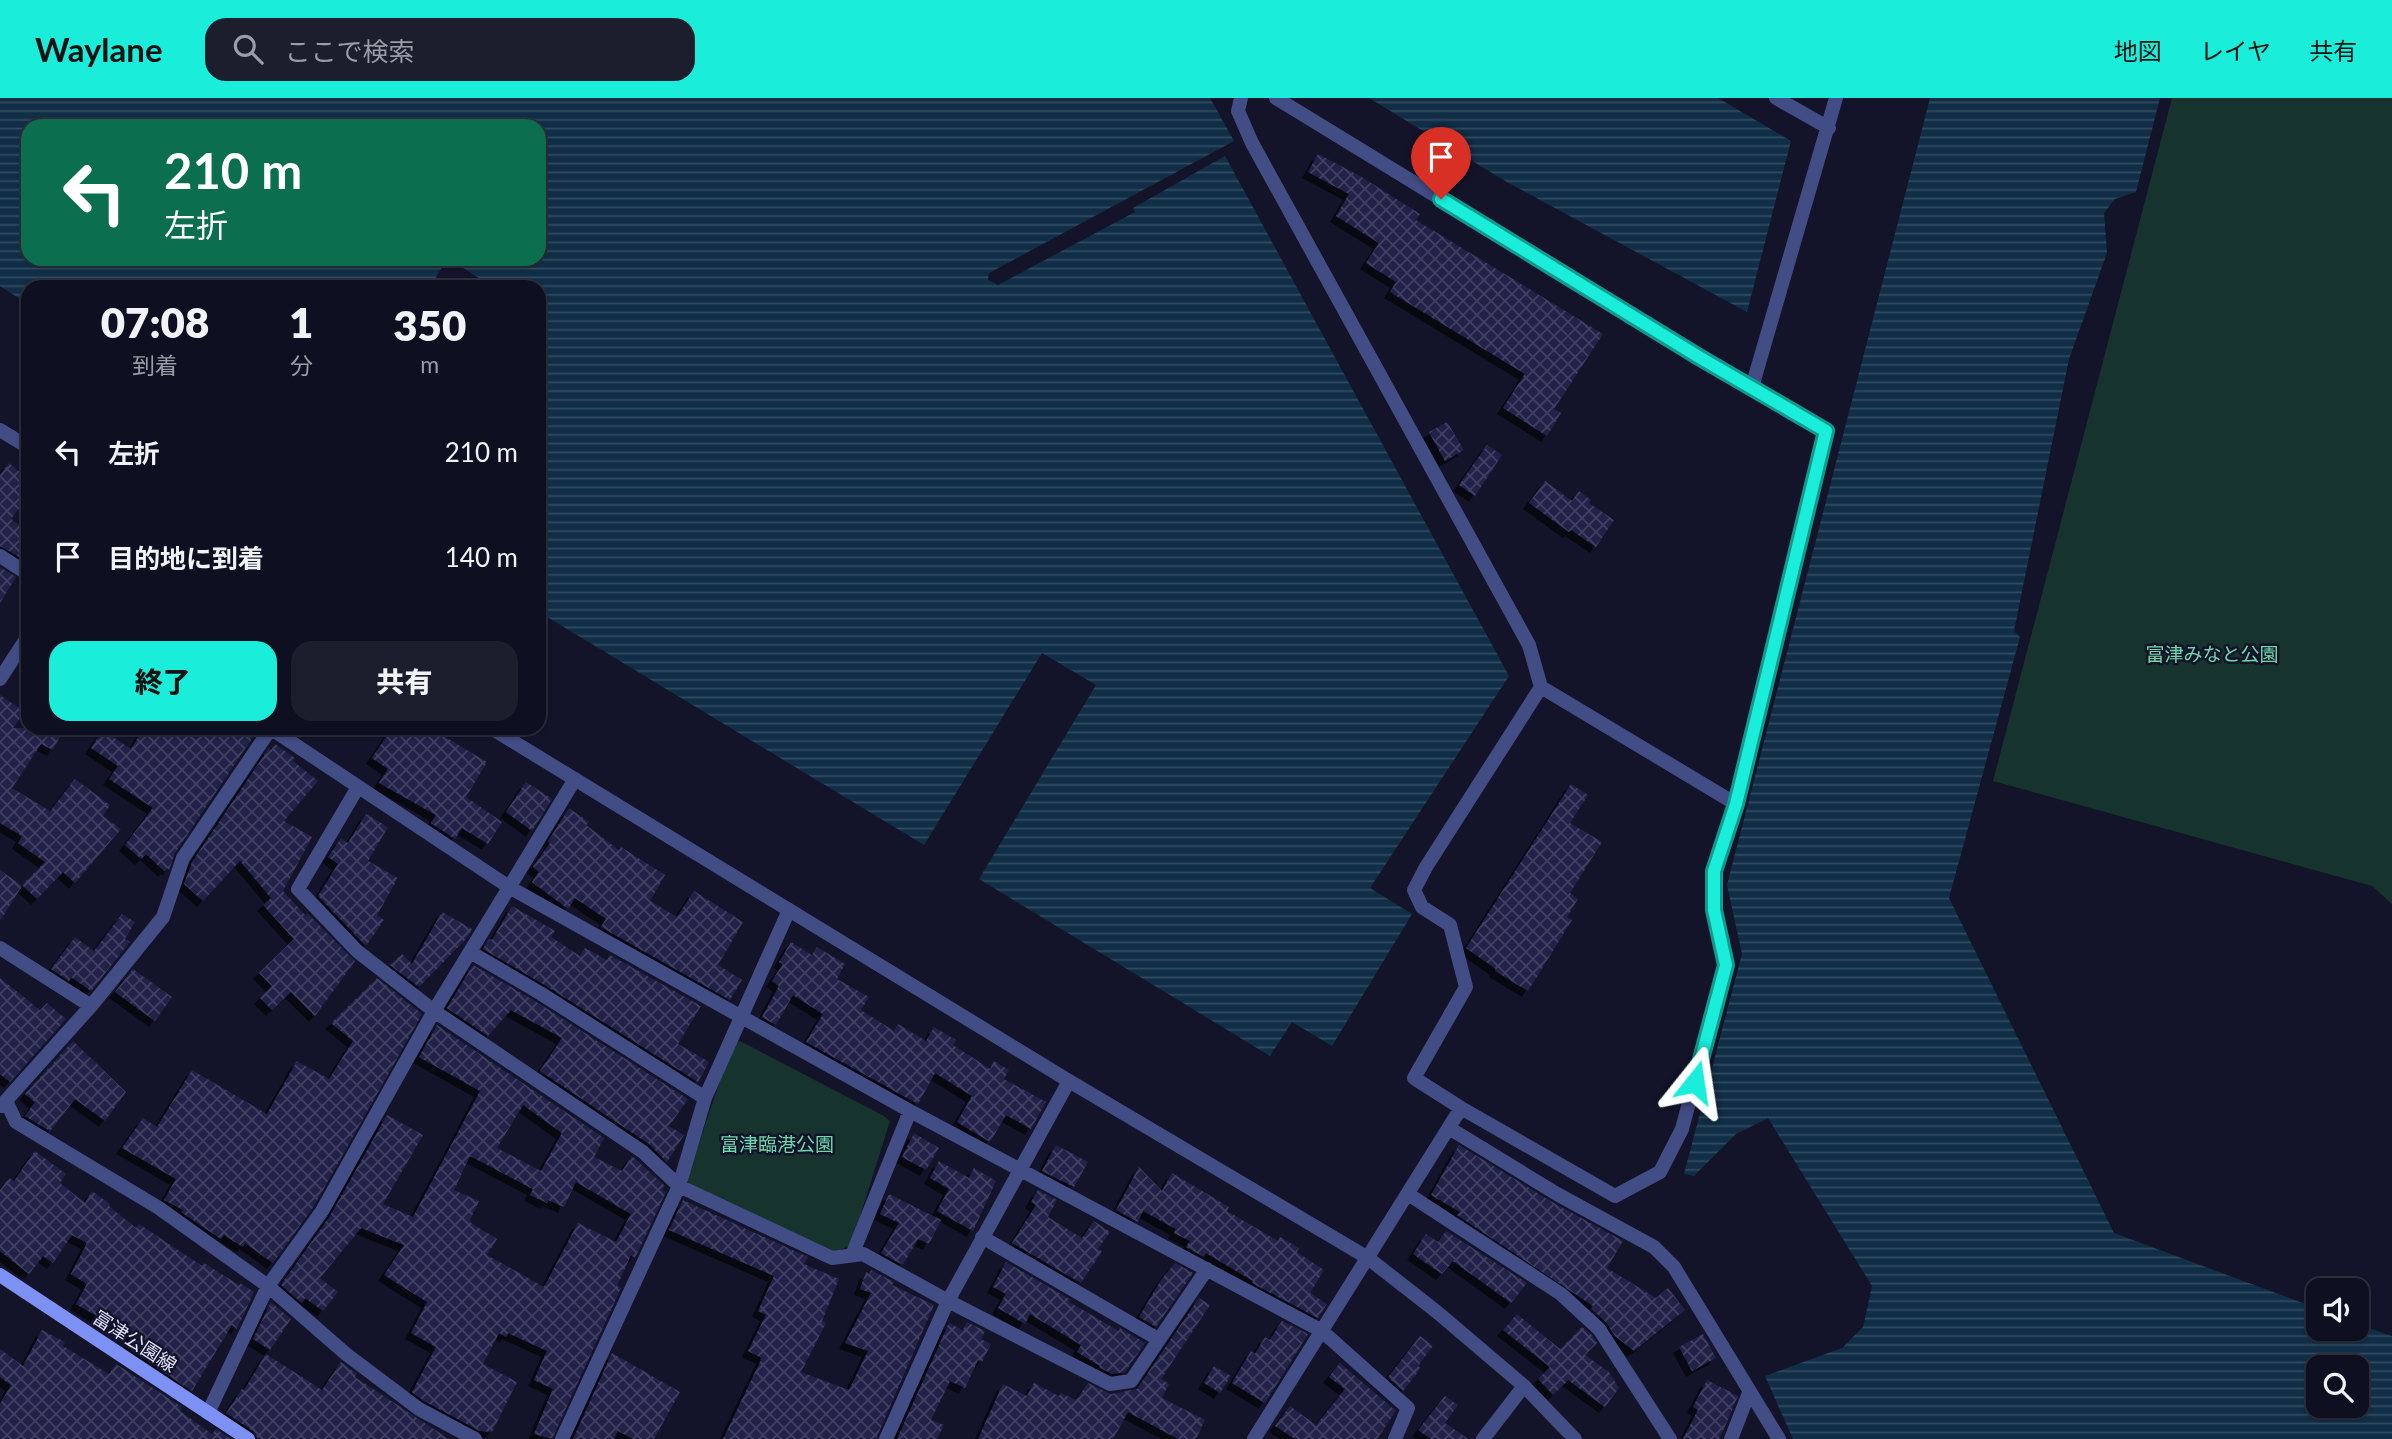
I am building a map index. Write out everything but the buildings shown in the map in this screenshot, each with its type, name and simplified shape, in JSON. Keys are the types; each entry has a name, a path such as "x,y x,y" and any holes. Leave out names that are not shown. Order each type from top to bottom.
{"main road":[{"name":"富津公園線","path":"0,1275 248,1439"}],"street":[{"path":"1241,98 1238,111 1252,143 1529,645 1541,687 1736,804"},
{"path":"1276,98 1699,357 1826,431 1736,804 1714,871 1714,910 1726,965 1682,1129 1660,1172 1615,1196 1414,1078 1466,987 1450,925 1422,906 1414,890 1541,687"},
{"path":"1776,98 1829,128"},
{"path":"1752,387 1836,98"},
{"path":"0,430 21,443"},
{"path":"0,556 21,570"},
{"path":"0,679 21,647"},
{"path":"266,735 183,858 163,917 91,1006 3,1104 16,1122 159,1208 268,1286 346,1354 419,1409 475,1439"},
{"path":"281,735 509,887 910,1111 1322,1331 1408,1408 1395,1439"},
{"path":"503,735 1069,1081 1368,1258 1524,1386 1575,1439"},
{"path":"208,1413 268,1286 322,1211 434,1011 575,779"},
{"path":"358,787 298,889 357,951 434,1011 643,1152 679,1186 832,1258 863,1254 1110,1384 1131,1381 1207,1269"},
{"path":"562,1439 679,1186 705,1098 789,910"},
{"path":"0,948 91,1006"},
{"path":"470,952 540,993 705,1098"},
{"path":"888,1439 948,1301 1069,1081"},
{"path":"1254,1439 1461,1108"},
{"path":"852,1255 910,1111"},
{"path":"1449,1128 1558,1194 1654,1247 1674,1268 1779,1439"},
{"path":"1408,1194 1561,1294 1591,1321 1599,1329 1670,1439"},
{"path":"982,1237 1158,1339"},
{"path":"1483,1439 1524,1386"},
{"path":"1731,1439 1749,1393"}],"green space":[{"name":"富津みなと公園","path":"2172,98 2392,98 2392,904 2372,886 1993,781"},
{"name":"富津臨港公園","path":"740,1041 890,1121 851,1245 834,1253 689,1186 687,1178 733,1043"}],"water":[{"path":"0,98 1210,98 1234,141 989,273 988,280 998,285 1135,212 1133,208 1225,156 1509,676 1370,888 1412,914 1332,1046 1292,1022 1270,1056 979,879 1096,685 1042,653 924,845 546,616 546,280 482,280 460,266 546,266 546,119 21,119 21,266 443,266 434,280 21,280 21,300 0,286"},
{"path":"1369,98 1718,98 1791,141 1747,312 1505,181"},
{"path":"1930,98 2160,98 2136,192 2115,199 2104,213 2107,253 2069,359 2014,631 2020,637 1949,898 2114,1233 2306,1304 2306,1341 2369,1341 2369,1328 2392,1336 2392,1439 1793,1439 1765,1376 1842,1348 1863,1327 1872,1286 1768,1118 1736,1134 1694,1176 1684,1174 1742,954 1727,885"}],"route":[{"path":"1441,199 1699,357 1826,431 1736,804 1714,871 1714,910 1726,965 1695,1082"}]}
